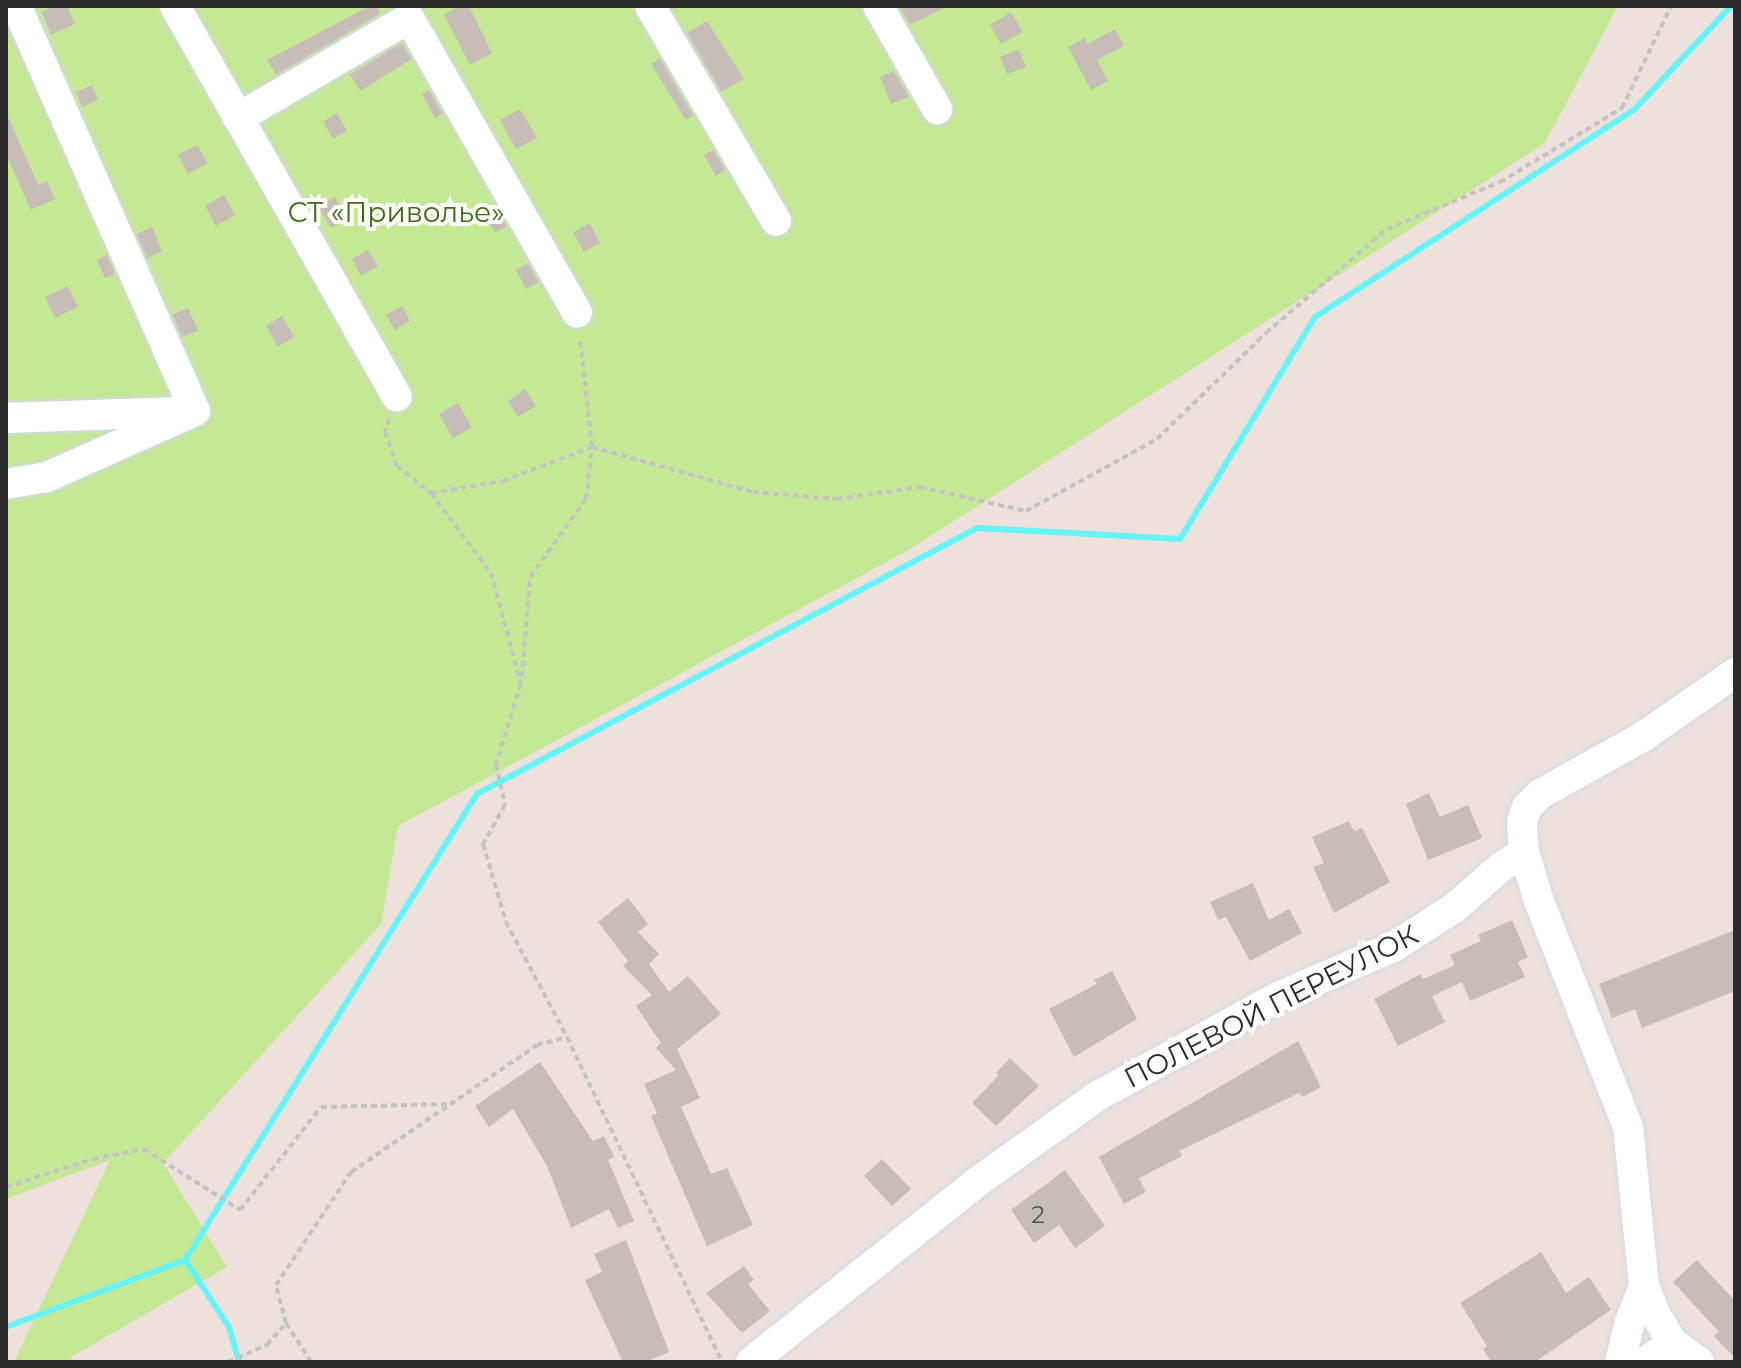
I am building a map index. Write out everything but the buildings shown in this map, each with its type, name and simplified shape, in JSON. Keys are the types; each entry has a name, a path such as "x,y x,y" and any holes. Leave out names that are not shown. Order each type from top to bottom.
{"street":[{"path":"16,6 195,411"},
{"path":"175,6 397,396"},
{"path":"650,6 776,221"},
{"path":"878,6 937,109"},
{"path":"238,118 419,12 577,312"},
{"path":"7,416 195,411"},
{"path":"6,484 47,477 195,411"},
{"path":"1699,1362 1673,1343 1655,1314 1644,1286 1628,1127 1539,901 1524,852 1522,822 1527,807 1540,794 1644,736 1735,673"},
{"name":"ПОЛЕВОЙ ПЕРЕУЛОК","path":"751,1362 977,1182 1096,1097 1276,998 1395,946 1454,908 1501,867 1524,852"},
{"path":"1620,1362 1630,1321 1644,1286"},
{"path":"1645,1362 1673,1343"}],"path":[{"path":"431,493 503,481 592,447 753,492 837,499 920,487 1026,511 1157,439 1266,333 1387,229 1500,182 1622,108 1671,6"},
{"path":"577,312 592,447 586,499 530,577 521,684 496,764 505,805 483,844 506,922 567,1037 722,1362"},
{"path":"397,396 385,432 397,466 431,493 491,573 521,684"},
{"path":"311,1362 286,1323 276,1285 351,1172 537,1045 567,1037"},
{"path":"6,1187 93,1159 144,1149 240,1210 321,1107 449,1104"},
{"path":"228,1362 267,1345 286,1323"}],"green space":[{"name":"СТ «Приволье»","path":"6,6 1618,6 1545,143 907,551 398,826 381,924 163,1163 227,1267 71,1357 73,1362 14,1362 110,1160 6,1199"}],"waterway":[{"path":"6,1327 185,1260 477,794 977,528 1180,539 1315,317 1634,110 1731,6"},
{"path":"185,1260 229,1327 239,1362"}]}
